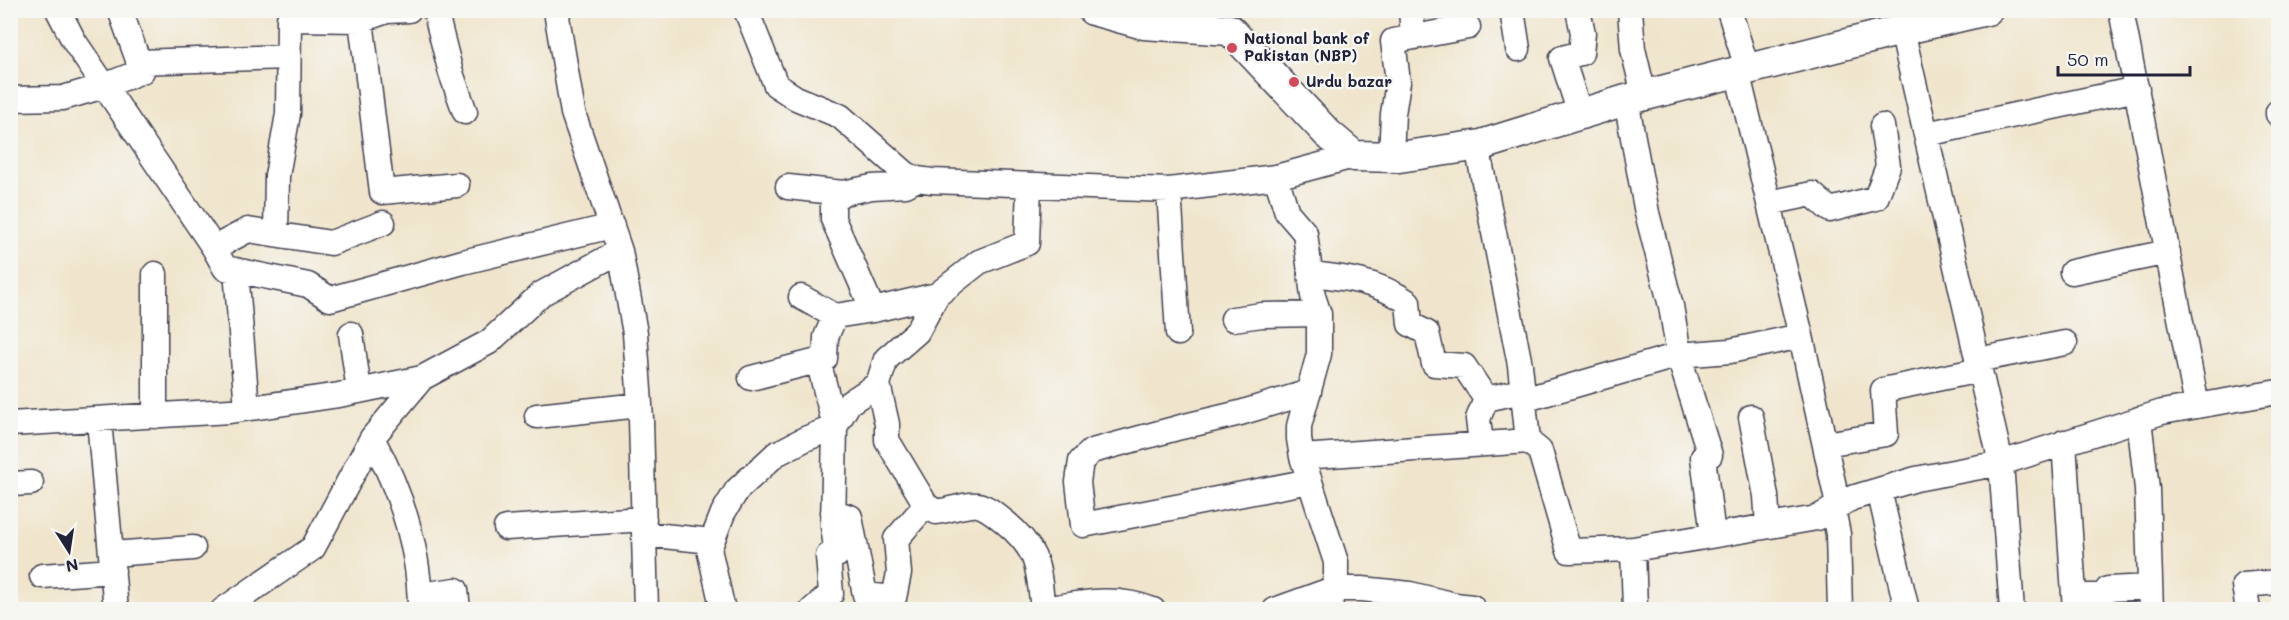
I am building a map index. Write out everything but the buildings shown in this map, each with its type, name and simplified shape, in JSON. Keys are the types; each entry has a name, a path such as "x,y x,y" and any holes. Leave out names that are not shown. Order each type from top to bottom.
{"main road":[{"path":"1093,10 1144,24 1229,20 1328,134 1354,156 1391,157 1438,153 1477,146 1635,97 1987,10"}],"street":[{"path":"58,10 74,41 225,268 308,285 330,299 463,262 612,226"},
{"path":"10,99 63,98 104,86 142,71 120,10"},
{"path":"276,233 277,176 288,114 289,20 373,15 387,11 409,10"},
{"path":"435,10 451,73 465,112"},
{"path":"559,10 557,17 573,113 620,251 635,333 640,405 646,609"},
{"path":"746,10 776,85 796,98 840,116 906,174 917,179 1169,190 1276,177 1354,156"},
{"path":"1411,10 1413,36"},
{"path":"1512,10 1518,49"},
{"path":"1578,10 1583,33 1581,53 1562,58 1580,114"},
{"path":"1629,10 1647,213 1671,306 1679,355 1710,455 1703,457 1713,535"},
{"path":"1730,10 1769,202 1825,444 1838,534 1840,609"},
{"path":"2121,10 2197,406"},
{"path":"373,15 382,192 457,185"},
{"path":"1391,157 1393,114 1398,82 1393,41 1468,27"},
{"path":"1902,30 2001,463 2012,609"},
{"path":"138,62 288,57"},
{"path":"1926,134 2136,89"},
{"path":"1769,202 1812,194 1830,210 1876,198 1888,166 1882,126"},
{"path":"1477,146 1520,365 1528,441"},
{"path":"1276,177 1287,212 1305,233 1313,296 1319,314 1319,354 1299,426 1302,457 1336,562 1331,599"},
{"path":"788,187 843,193 872,187 906,185 917,179"},
{"path":"1029,185 1027,243 979,262 937,295 917,333 886,359 878,384 887,424 887,440 926,505 936,512 976,504 992,512 1017,532 1037,561 1043,609 1105,600 1143,605 1154,609"},
{"path":"1169,190 1178,333"},
{"path":"843,193 834,200 833,219 873,310"},
{"path":"213,248 248,230 331,243 383,223"},
{"path":"10,424 99,420 247,408 359,391 422,378 489,342 541,294 620,251"},
{"path":"2072,272 2168,252"},
{"path":"236,270 247,408"},
{"path":"155,274 155,416"},
{"path":"1311,274 1358,280 1391,291 1408,302 1410,324 1426,333 1434,364 1464,366 1486,399"},
{"path":"801,297 835,316 937,295"},
{"path":"1233,319 1262,315 1319,314"},
{"path":"751,378 825,358 826,338 835,316"},
{"path":"351,334 359,391"},
{"path":"1486,399 1523,395 1679,355 1730,351 1801,336"},
{"path":"1825,444 1886,434 1883,390 2065,343"},
{"path":"812,609 831,594 828,556 837,555 833,512 835,427 818,360"},
{"path":"223,609 313,548 372,438 422,378"},
{"path":"723,609 709,549 723,513 736,490 776,454 835,427 849,403 878,384"},
{"path":"1309,392 1240,413 1181,426 1092,451 1081,461 1078,482 1083,525 1310,481"},
{"path":"1302,457 1528,441 1540,451 1569,551 1633,549 1817,518 1852,498 1916,479 2001,463 2162,412 2278,392"},
{"path":"1481,443 1478,418 1486,399"},
{"path":"537,416 640,405"},
{"path":"1751,417 1766,496 1768,526"},
{"path":"2064,442 2074,603 2103,596 2108,589 2150,598 2147,489 2139,419"},
{"path":"99,420 116,609"},
{"path":"372,438 388,468 405,516 420,586 420,602 456,590 458,609"},
{"path":"1879,490 1907,609"},
{"path":"833,512 850,517 865,595 894,598 899,573 896,539 926,505"},
{"path":"506,528 644,527 712,541"},
{"path":"42,576 193,548"},
{"path":"1633,549 1635,609"},
{"path":"2248,609 2244,585 2278,582"},
{"path":"1275,609 1331,599 1362,589 1410,594 1472,607"}],"place":[{"name":"National bank of Pakistan (NBP)","path":"1232,48"},
{"name":"Urdu bazar","path":"1294,82"}]}
